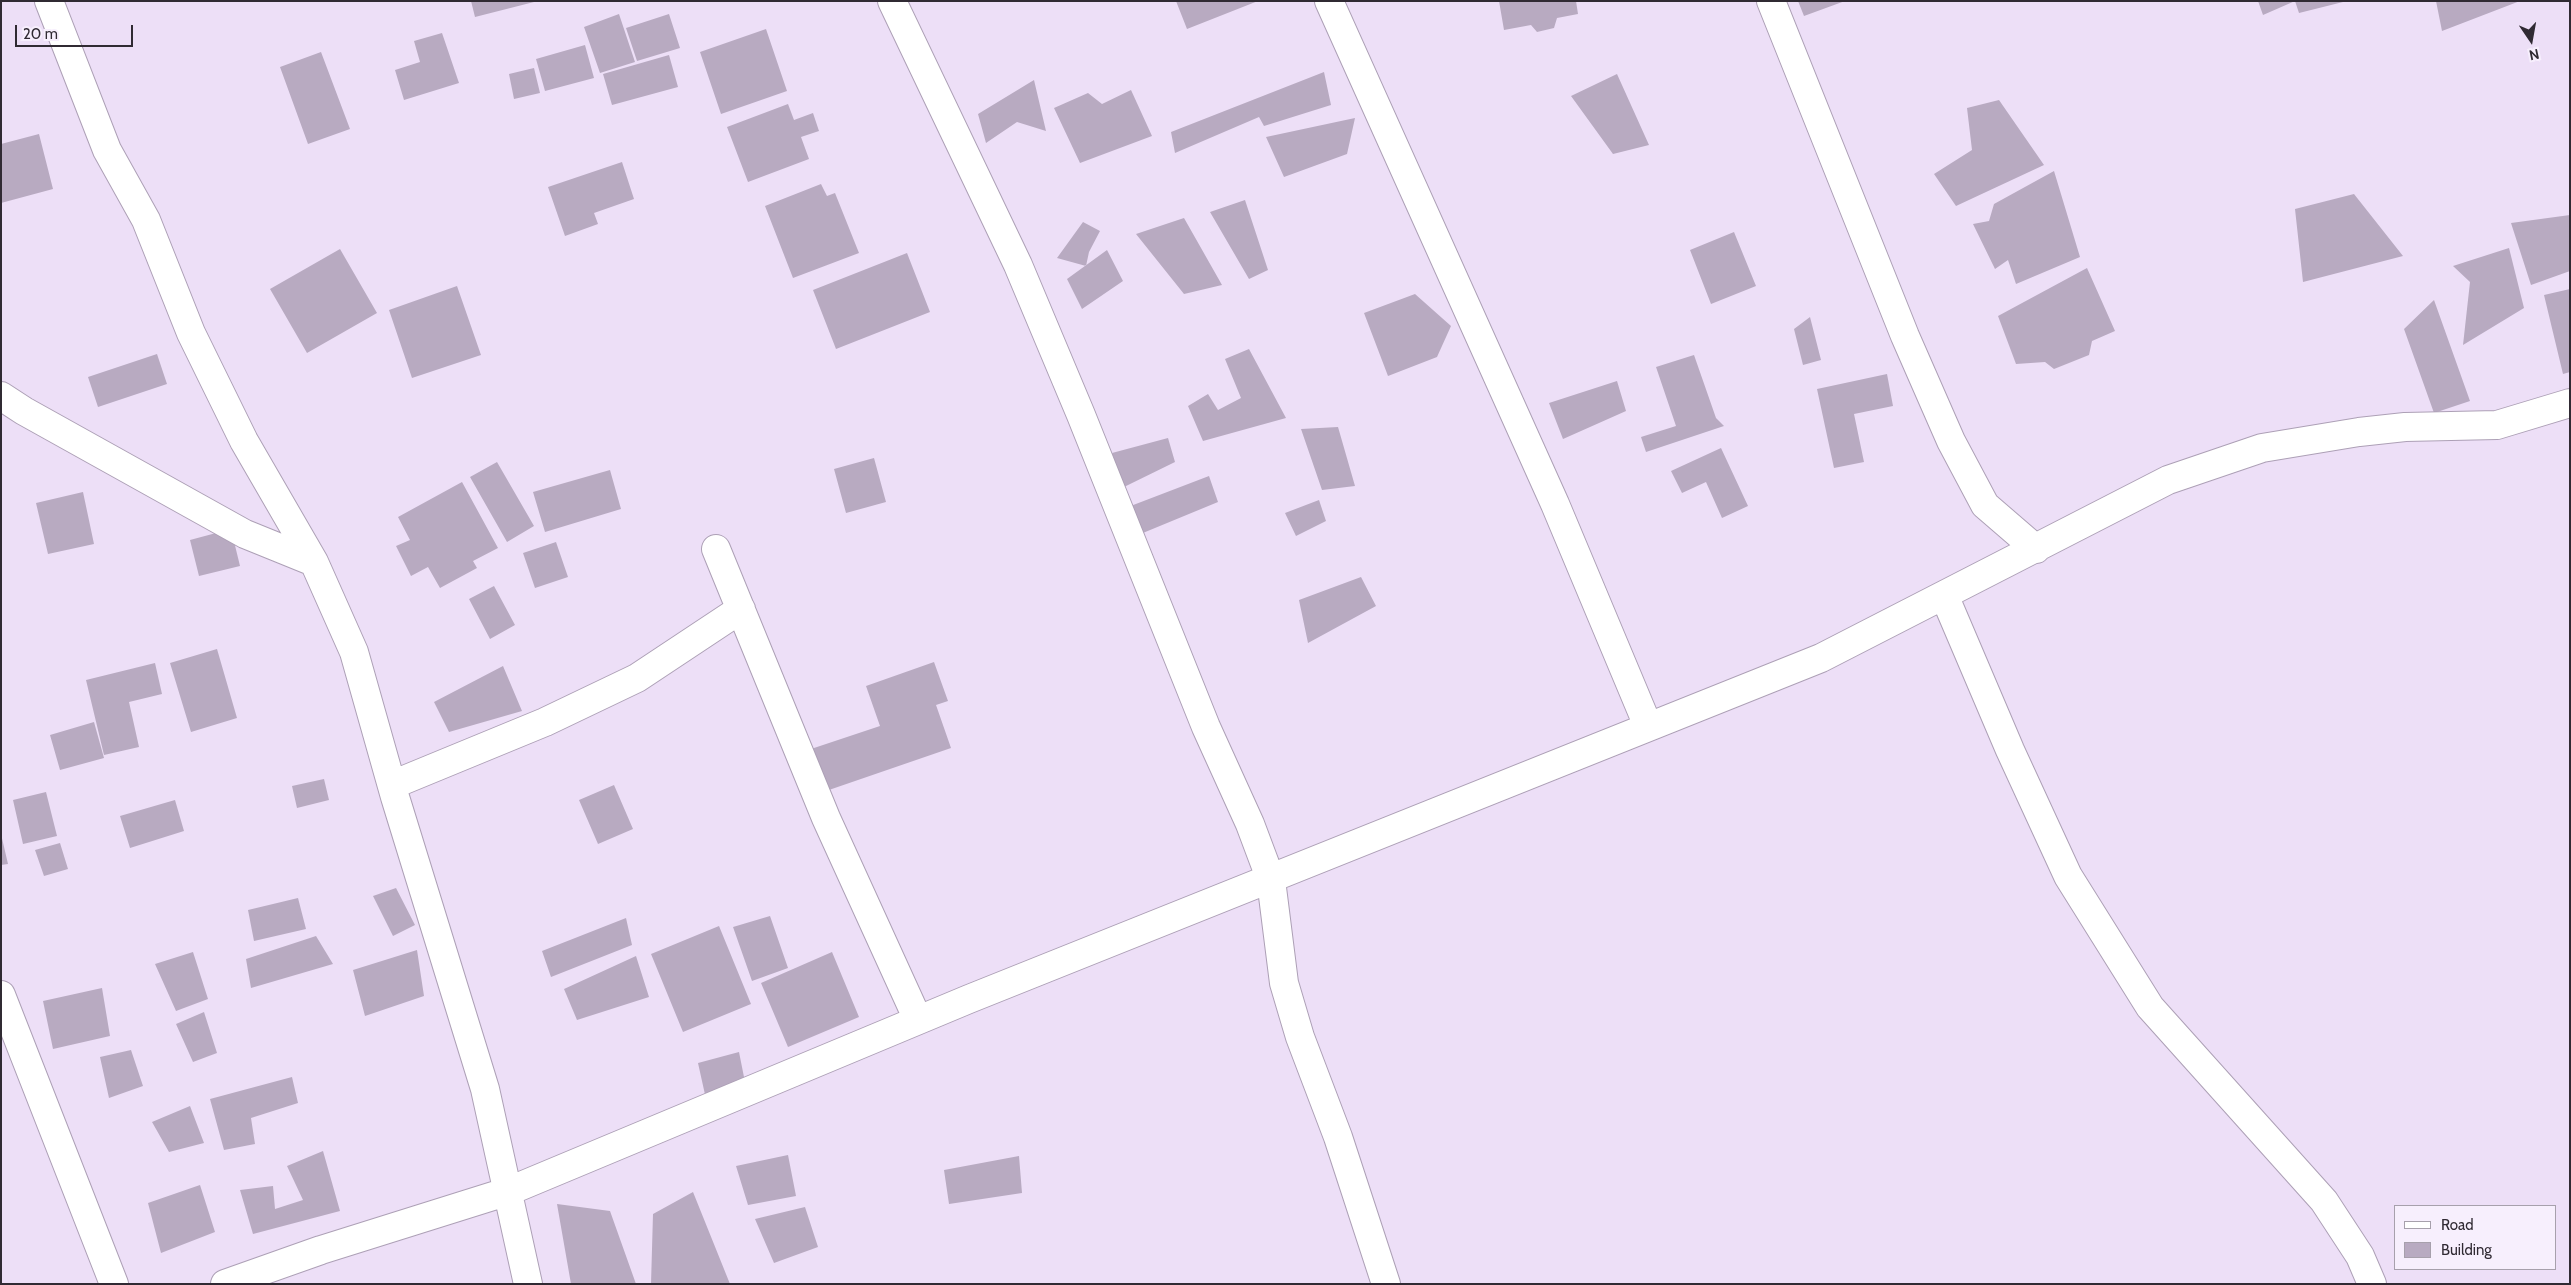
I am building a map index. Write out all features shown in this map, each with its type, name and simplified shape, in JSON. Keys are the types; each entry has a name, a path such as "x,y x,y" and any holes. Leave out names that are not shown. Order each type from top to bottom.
{"street":[{"path":"50,1 108,150 146,220 191,333 244,440 314,562 354,652 392,785 485,1089 528,1284"},
{"path":"892,1 1018,265 1081,415 1206,728 1250,824 1271,880 1284,983 1300,1037 1338,1137 1386,1284"},
{"path":"1329,1 1555,504 1648,726"},
{"path":"1772,1 1905,336 1951,442 1985,505 2036,549"},
{"path":"1,396 24,411 245,534 314,562"},
{"path":"225,1284 321,1250 509,1191 918,1020 1821,658 2168,480 2262,448 2359,432 2405,427 2497,425 2570,402"},
{"path":"716,549 826,818 918,1020"},
{"path":"1944,595 2010,750 2073,884 2150,1007 2324,1201 2360,1256 2372,1284"},
{"path":"392,785 545,722 637,678 741,609"},
{"path":"1,995 114,1284"}],"building":[{"path":"471,1 534,1 534,2 475,17"},
{"path":"1176,1 1258,1 1187,29"},
{"path":"1499,1 1576,1 1578,14 1557,18 1554,28 1537,32 1531,25 1504,30"},
{"path":"1798,1 1845,1 1804,16"},
{"path":"2258,1 2295,1 2263,15"},
{"path":"2295,1 2347,1 2299,13"},
{"path":"2436,1 2520,1 2442,31"},
{"path":"619,14 635,62 600,73 584,27"},
{"path":"669,14 680,48 637,61 626,28"},
{"path":"766,29 787,91 721,114 700,52"},
{"path":"442,33 459,83 404,100 395,70 420,62 414,41"},
{"path":"585,45 594,78 545,91 536,59"},
{"path":"321,52 350,129 308,144 280,67"},
{"path":"669,55 678,87 612,105 603,74"},
{"path":"534,68 540,93 514,99 509,74"},
{"path":"1324,72 1331,105 1264,126 1259,117 1175,153 1171,132"},
{"path":"1617,74 1649,145 1613,154 1571,96"},
{"path":"1034,80 1046,131 1017,122 986,143 978,114"},
{"path":"1131,90 1152,136 1080,163 1054,108 1088,93 1102,104"},
{"path":"1999,100 2044,165 1956,206 1934,174 1972,150 1967,108"},
{"path":"788,104 794,120 813,113 819,131 801,137 809,159 748,182 727,127"},
{"path":"1355,118 1347,154 1284,177 1266,137"},
{"path":"39,134 53,189 1,203 1,144"},
{"path":"622,162 634,199 594,213 598,224 565,236 548,187"},
{"path":"2054,171 2080,257 2016,284 2008,260 1995,269 1973,224 1989,221 1994,204"},
{"path":"821,184 827,196 835,193 859,253 793,278 765,206"},
{"path":"2354,194 2403,256 2303,282 2295,209"},
{"path":"1245,200 1268,270 1249,279 1210,212"},
{"path":"2570,215 2570,271 2531,285 2511,223"},
{"path":"1184,218 1222,285 1184,294 1136,234"},
{"path":"1083,222 1100,231 1089,252 1086,266 1057,258"},
{"path":"1734,232 1756,286 1711,304 1690,250"},
{"path":"2509,248 2524,308 2463,345 2470,282 2453,266"},
{"path":"340,249 377,313 307,353 270,289"},
{"path":"1107,250 1123,281 1082,309 1067,279"},
{"path":"907,253 930,312 836,349 813,290"},
{"path":"2087,268 2115,331 2092,341 2089,355 2054,369 2045,362 2016,364 1998,316"},
{"path":"457,286 481,355 412,378 389,310"},
{"path":"2570,289 2570,372 2563,374 2544,295"},
{"path":"1415,294 1451,326 1437,357 1388,376 1364,313"},
{"path":"2434,300 2470,401 2434,413 2404,329"},
{"path":"1810,317 1821,360 1803,365 1794,329"},
{"path":"1249,349 1286,418 1203,441 1188,406 1208,394 1218,410 1241,398 1225,359"},
{"path":"157,354 167,384 98,407 88,377"},
{"path":"1694,355 1716,418 1724,426 1646,452 1641,437 1676,426 1656,367"},
{"path":"1887,374 1893,406 1854,414 1864,462 1834,468 1817,389"},
{"path":"1617,381 1626,411 1563,439 1549,403"},
{"path":"1338,427 1355,486 1322,490 1301,429"},
{"path":"1168,438 1175,462 1124,487 1112,453"},
{"path":"1721,448 1748,506 1722,518 1706,482 1682,493 1671,471"},
{"path":"874,458 886,502 846,513 834,469"},
{"path":"497,462 534,526 507,542 470,477"},
{"path":"610,470 621,509 545,532 533,492"},
{"path":"1209,476 1218,502 1138,535 1128,507"},
{"path":"462,482 498,548 473,561 477,568 440,588 428,567 411,576 396,546 410,540 398,517"},
{"path":"83,492 94,544 48,554 36,503"},
{"path":"1319,500 1326,521 1296,536 1285,513"},
{"path":"231,529 240,566 199,576 190,540"},
{"path":"556,542 568,577 535,588 523,553"},
{"path":"1361,577 1376,606 1308,643 1299,600"},
{"path":"494,586 515,625 490,639 469,599"},
{"path":"217,649 237,718 191,732 170,663"},
{"path":"934,662 948,701 936,705 951,748 826,791 811,749 880,726 866,686"},
{"path":"155,663 162,694 129,702 139,747 104,755 86,680"},
{"path":"503,666 522,711 449,732 434,702"},
{"path":"94,722 104,758 60,770 50,735"},
{"path":"324,779 329,800 297,808 292,786"},
{"path":"614,785 633,829 598,844 579,800"},
{"path":"46,792 57,836 23,844 13,800"},
{"path":"175,800 184,831 130,848 120,816"},
{"path":"1,834 8,864 1,865"},
{"path":"60,843 68,869 44,876 35,850"},
{"path":"396,888 415,925 393,936 373,896"},
{"path":"298,898 306,929 254,941 248,910"},
{"path":"770,916 788,968 752,981 733,927"},
{"path":"626,918 632,945 551,977 542,951"},
{"path":"719,926 751,1004 683,1032 651,954"},
{"path":"316,936 333,964 251,988 246,959"},
{"path":"417,950 424,996 365,1016 353,970"},
{"path":"193,952 208,999 176,1011 155,964"},
{"path":"832,952 859,1017 788,1047 761,983"},
{"path":"636,956 649,997 577,1020 564,989"},
{"path":"102,988 110,1036 53,1049 43,1001"},
{"path":"204,1012 217,1053 193,1062 176,1024"},
{"path":"131,1050 143,1086 109,1098 100,1057"},
{"path":"739,1052 745,1082 706,1099 698,1063"},
{"path":"292,1077 298,1103 251,1118 255,1144 224,1150 210,1099"},
{"path":"190,1106 204,1143 169,1152 152,1122"},
{"path":"323,1151 340,1211 253,1234 240,1190 273,1186 275,1209 303,1200 287,1166"},
{"path":"788,1155 796,1196 748,1205 736,1166"},
{"path":"1019,1156 1022,1193 949,1204 944,1170"},
{"path":"200,1185 215,1232 161,1253 148,1203"},
{"path":"693,1192 730,1284 651,1284 653,1214"},
{"path":"557,1204 610,1211 636,1284 571,1284"},
{"path":"805,1207 818,1247 774,1263 755,1219"}]}
